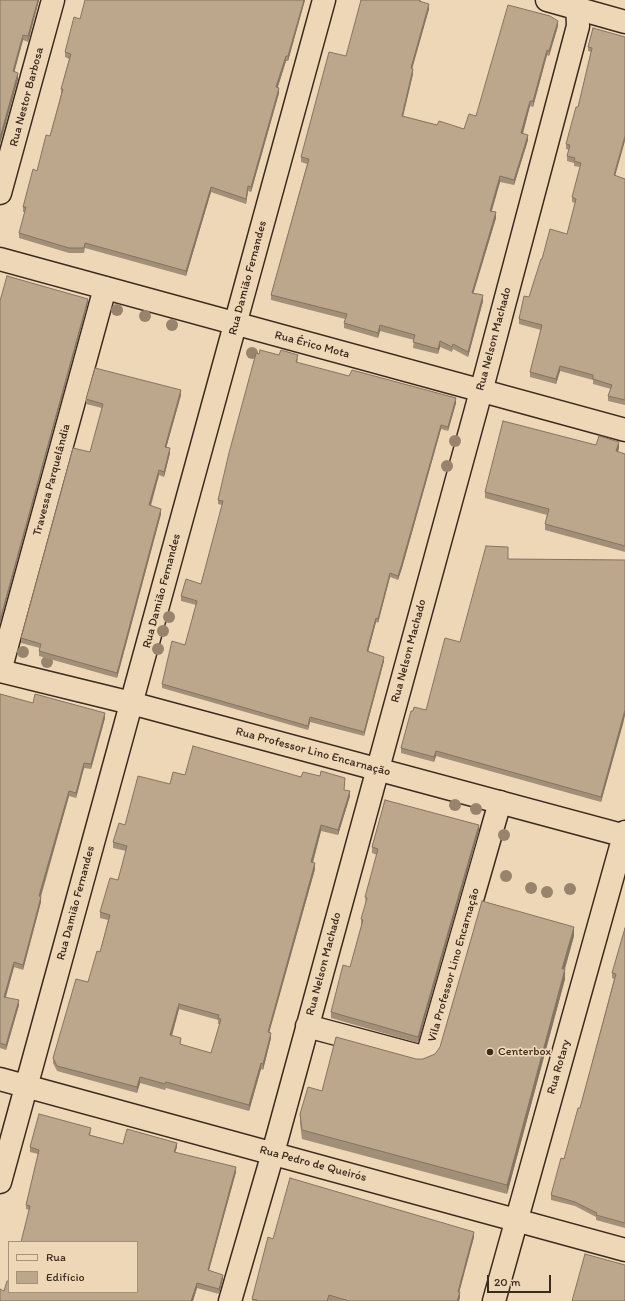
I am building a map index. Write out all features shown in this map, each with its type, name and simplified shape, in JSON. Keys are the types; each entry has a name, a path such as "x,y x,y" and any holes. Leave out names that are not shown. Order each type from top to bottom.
{"street":[{"name":"Rua Nestor Barbosa","path":"0,193 53,0"},
{"name":"Rua Damião Fernandes","path":"0,1182 324,0"},
{"path":"547,0 576,4 625,22"},
{"name":"Rua Nelson Machado","path":"230,1301 273,1153 376,769 481,391 578,26 576,4"},
{"name":"Rua Érico Mota","path":"0,259 625,430"},
{"name":"Travessa Parquelândia","path":"0,671 104,288"},
{"name":"Rua Professor Lino Encarnação","path":"0,671 131,704 625,835"},
{"name":"Vila Professor Lino Encarnação","path":"307,1026 419,1056 423,1056 428,1053 500,802"},
{"name":"Rua Rotary","path":"494,1301 625,835"},
{"name":"Rua Pedro de Queirós","path":"0,1079 625,1250"}],"building":[{"path":"0,0 38,0 28,36 23,35 13,71 18,73 0,138"},
{"path":"85,0 304,0 288,56 286,56 276,87 279,88 251,187 248,186 246,199 211,187 186,271 85,243 84,248 69,248 19,233 26,207 23,207 33,169 37,171 46,135 50,136 63,89 61,89 71,54 65,52 74,17 80,19"},
{"path":"361,0 420,0 419,1 429,4 411,68 413,69 402,116 437,125 439,121 464,129 469,114 476,116 508,5 550,16 558,21 549,51 547,50 533,101 530,101 521,133 528,135 514,180 500,176 490,211 496,212 472,293 483,295 468,352 453,344 452,347 440,341 438,349 413,342 415,335 380,325 378,333 344,323 347,314 271,295 309,159 301,157 329,52 346,56"},
{"path":"593,28 625,37 625,136 614,175 625,179 625,400 608,396 612,385 593,379 593,375 560,366 556,379 530,372 542,325 519,319 524,296 529,297 542,259 550,229 567,234 576,199 572,197 581,163 574,161 575,158 567,156 570,145 566,144 576,107 578,107 592,48 588,47"},
{"path":"7,276 88,299 0,620 0,301"},
{"path":"260,350 279,355 281,350 298,355 296,362 349,376 352,370 456,398 448,427 441,425 398,576 390,573 378,619 376,618 367,651 384,657 364,732 310,717 308,726 162,684 172,641 185,645 197,601 181,596 186,579 201,584 223,501 218,500 229,453 256,353 259,354"},
{"path":"95,368 181,390 165,447 170,448 164,472 159,470 149,505 161,509 117,673 39,651 41,644 21,638 73,448 90,452 103,404 86,399"},
{"path":"503,421 596,445 599,436 619,442 616,451 625,454 625,546 545,524 549,509 485,492"},
{"path":"486,546 508,547 508,559 625,560 625,710 601,797 436,751 434,757 401,748 411,711 413,711 414,707 426,710 445,638 460,642"},
{"path":"0,694 33,703 35,694 105,713 91,764 84,763 76,793 69,791 39,896 41,897 23,965 14,962 4,997 19,1000 6,1045 0,1043"},
{"path":"193,746 301,777 303,772 320,776 321,771 345,778 344,790 350,791 338,830 321,825 311,862 315,863 268,1032 271,1033 263,1064 261,1063 249,1105 166,1082 165,1084 140,1077 137,1087 57,1066 53,1058 76,979 88,982 97,951 100,952 110,915 100,912 110,878 118,880 127,846 113,842 119,823 125,825 138,776 170,784 173,772 185,775","holes":["179,1004 219,1015 218,1018 221,1019 211,1053 180,1044 181,1038 170,1035"]},
{"path":"385,800 479,825 418,1037 331,1012 343,965 350,967 363,920 361,919 367,898 365,897 378,849 372,847"},
{"name":"Centerbox","path":"482,901 574,927 562,969 565,969 507,1185 302,1130 300,1114 308,1087 322,1091 336,1037 416,1059 423,1059 435,1054 440,1047"},
{"path":"625,928 625,1223 596,1215 597,1213 575,1202 551,1195 561,1158 564,1159 578,1108 580,1108 616,974 612,973"},
{"path":"39,1114 91,1128 89,1135 123,1144 127,1129 177,1143 174,1152 236,1167 208,1270 223,1275 219,1289 197,1283 191,1301 0,1301 0,1289 4,1291 7,1281 8,1293 138,1293 138,1241 21,1241 30,1206 26,1205 39,1150 30,1147"},
{"path":"290,1178 474,1232 457,1301 349,1301 329,1295 327,1301 257,1301 252,1299 268,1237 273,1239"},
{"path":"585,1254 625,1265 625,1301 572,1301"}],"place":[{"name":"Centerbox","path":"490,1052"}]}
